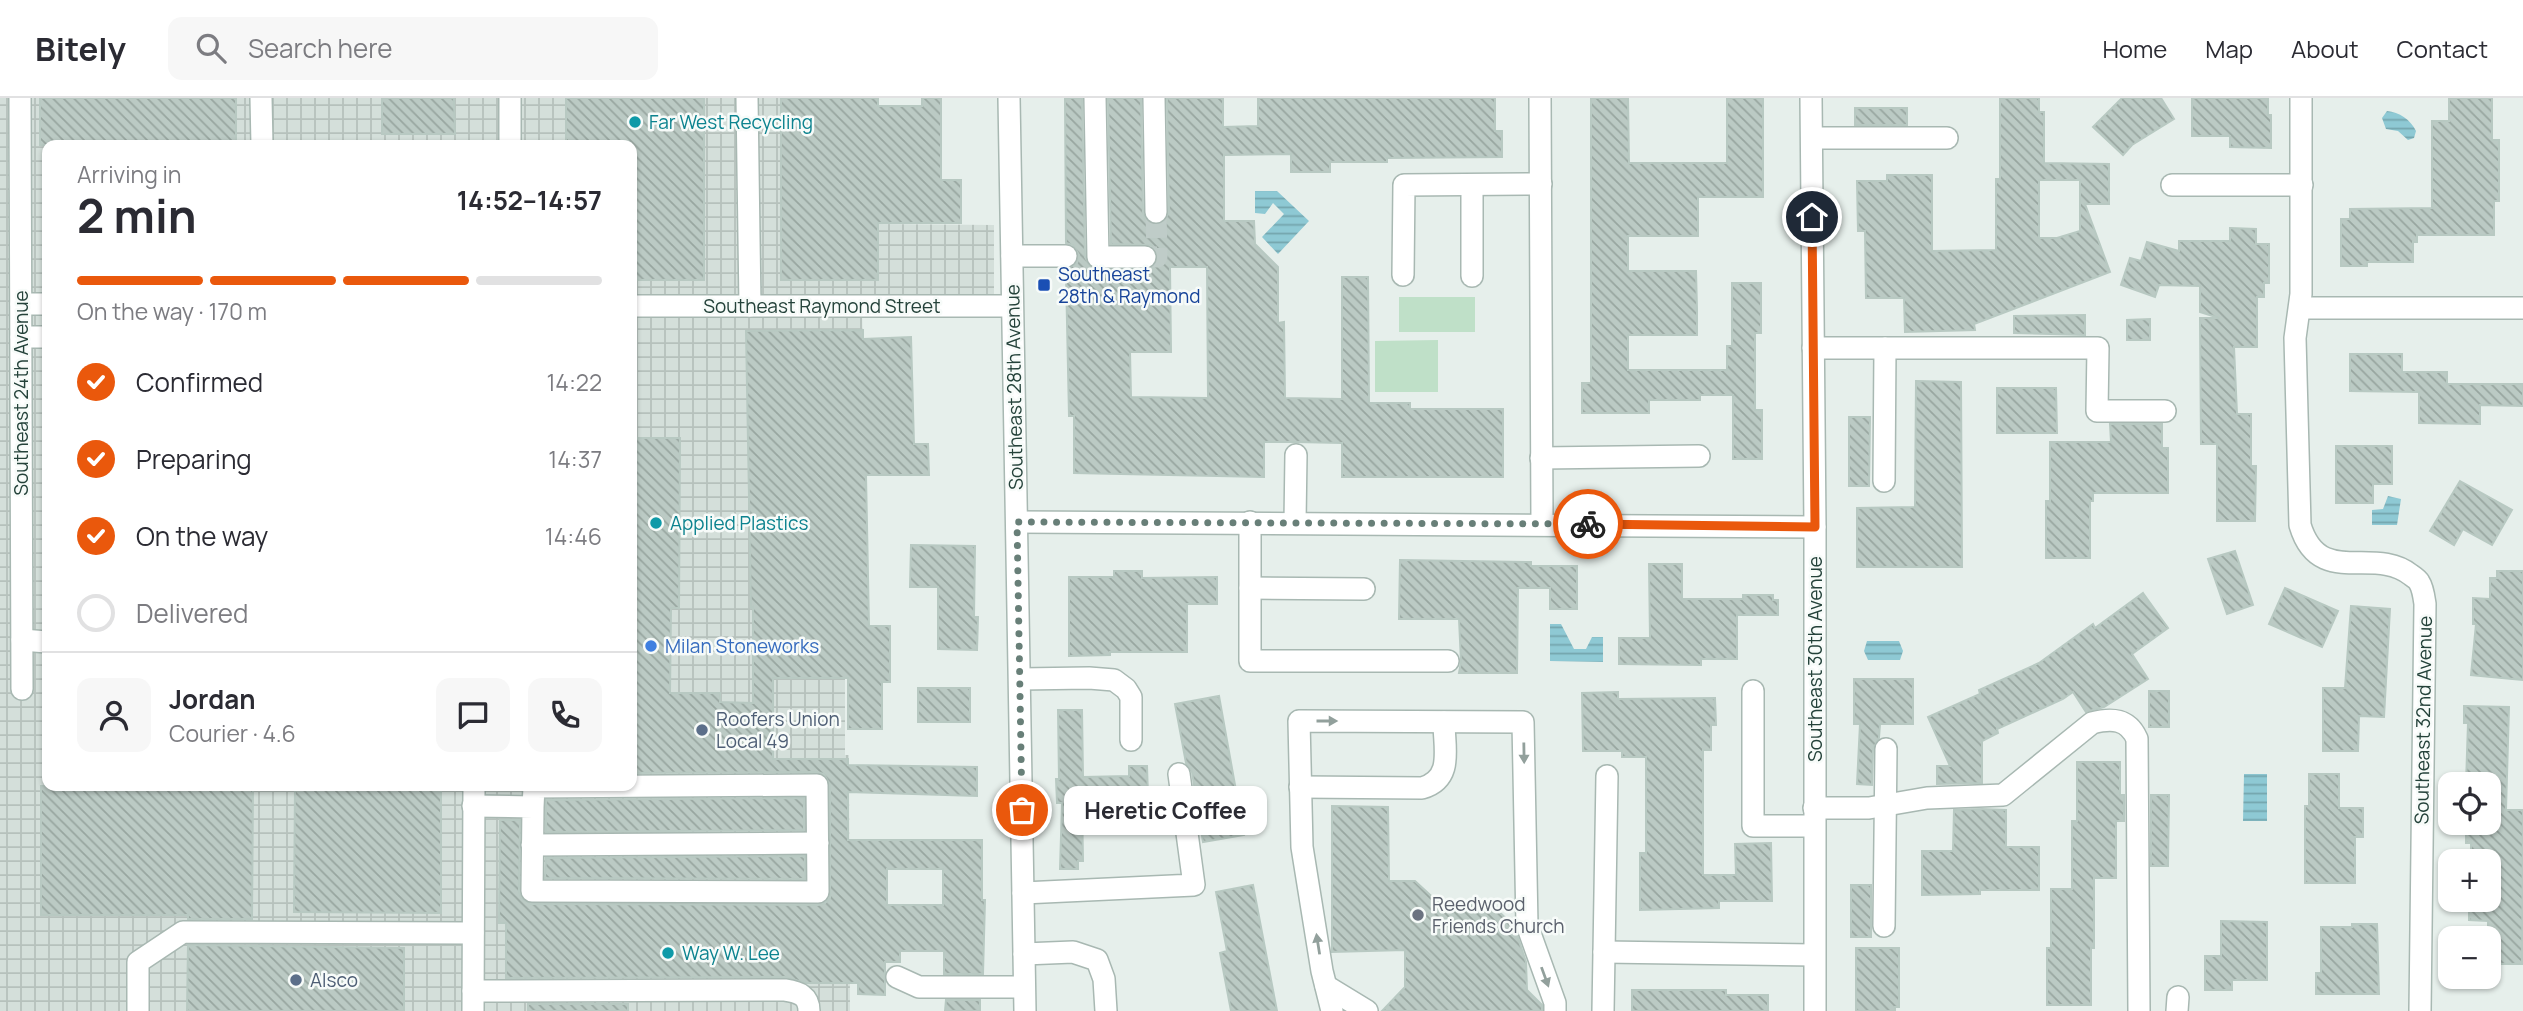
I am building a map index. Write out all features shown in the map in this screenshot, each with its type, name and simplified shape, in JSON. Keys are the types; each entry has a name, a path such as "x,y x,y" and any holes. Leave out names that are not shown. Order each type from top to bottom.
{"street":[{"name":"Southeast 24th Avenue","path":"20,98 21,337 11,454 22,640 22,689"},
{"path":"261,98 262,140"},
{"path":"510,98 510,140"},
{"path":"747,98 750,306"},
{"name":"Southeast 28th Avenue","path":"1009,98 1025,1011"},
{"path":"1095,98 1098,257 1146,257"},
{"path":"1154,98 1156,212"},
{"path":"1540,98 1542,523"},
{"name":"Southeast 30th Avenue","path":"1811,98 1815,527 1815,1011"},
{"name":"Southeast 32nd Avenue","path":"2301,98 2300,307 2295,338 2300,525 2311,549 2332,562 2388,563 2403,568 2419,581 2425,604 2420,1011"},
{"path":"1812,138 1947,138"},
{"path":"1403,275 1404,185 1541,184"},
{"path":"1472,185 1472,276"},
{"path":"2172,185 2302,185"},
{"path":"1012,256 1066,256"},
{"path":"21,304 42,304"},
{"name":"Southeast Raymond Street","path":"637,306 1012,306"},
{"path":"2300,307 2523,307"},
{"path":"21,337 42,337"},
{"path":"1813,348 2098,348 2097,411 2165,411"},
{"path":"1884,481 1885,348"},
{"path":"1295,522 1296,455"},
{"path":"1541,458 1699,456"},
{"path":"1017,522 1542,523 1815,527"},
{"path":"1251,522 1251,661 1448,661"},
{"path":"1251,588 1364,589"},
{"path":"22,640 42,642"},
{"path":"1020,679 1114,680 1126,689 1131,697 1132,740"},
{"path":"1753,691 1753,826 1927,798 2003,795 2092,723 2108,719 2123,722 2133,729 2137,739 2139,1011"},
{"path":"1332,1011 1302,848 1299,721 1524,722 1527,925 1555,1003 1555,1011"},
{"path":"1300,787 1422,788 1433,785 1444,770 1444,722"},
{"path":"1884,926 1886,749"},
{"path":"1023,893 1194,885 1180,774"},
{"path":"1603,1011 1607,776"},
{"path":"534,791 532,891 818,892 817,785 637,786"},
{"path":"533,807 473,796 473,1001 785,990 803,995 809,1004 809,1011"},
{"path":"532,845 818,843"},
{"path":"138,1011 138,962 183,932 473,933"},
{"path":"1024,954 1073,952 1097,960 1104,979 1106,1011"},
{"path":"1604,952 1814,955"},
{"path":"897,977 919,987 1024,987"},
{"path":"1326,986 1367,1011"}],"shaded area":[{"path":"0,98 879,98 879,224 994,225 994,308 862,308 868,606 845,607 845,755 849,755 850,1011 0,1011"}],"green space":[{"path":"1399,297 1475,297 1475,332 1399,332"},
{"path":"1438,340 1438,392 1375,392 1375,341"}],"water":[{"path":"2387,111 2408,120 2416,131 2414,138 2408,140 2398,131 2386,129 2382,118"},
{"path":"1255,191 1277,191 1309,221 1278,254 1262,237 1284,214 1273,203 1265,214 1255,213"},
{"path":"2388,496 2401,499 2397,525 2372,525 2372,510 2383,509"},
{"path":"1550,624 1561,624 1574,649 1586,649 1592,637 1603,637 1603,662 1550,661"},
{"path":"1867,641 1899,641 1903,651 1900,660 1868,660 1864,651"},
{"path":"2244,774 2267,774 2267,821 2243,821"}],"building":[{"path":"40,98 236,98 236,140 42,140 40,145"},
{"path":"382,98 454,98 455,134 382,134"},
{"path":"566,98 704,98 704,280 637,280 637,140 566,140"},
{"path":"781,98 878,98 878,106 922,106 922,98 941,98 941,180 961,180 961,223 878,223 878,280 781,280"},
{"path":"1065,98 1082,98 1085,257 1091,268 1098,270 1146,270 1152,268 1158,258 1157,251 1151,245 1111,244 1108,98 1141,98 1143,212 1145,219 1156,225 1163,223 1169,212 1167,98 1223,98 1223,127 1258,126 1258,98 1495,98 1495,131 1502,131 1502,157 1387,158 1387,162 1330,162 1330,172 1291,172 1291,154 1224,155 1224,221 1254,221 1255,244 1278,267 1278,323 1284,322 1285,398 1342,399 1342,277 1368,277 1369,403 1410,403 1410,409 1503,409 1503,477 1342,477 1342,443 1296,442 1264,442 1264,477 1074,473 1074,416 1069,416 1066,269 1077,263 1079,255 1073,245 1066,243","holes":["1170,267 1207,267 1208,398 1131,397 1130,352 1171,352"]},
{"path":"1591,98 1628,98 1629,163 1727,163 1727,98 1763,98 1763,197 1698,197 1698,236 1628,236 1628,271 1696,271 1697,335 1628,335 1628,370 1727,370 1727,346 1732,346 1732,283 1761,283 1761,333 1755,333 1755,410 1762,410 1762,459 1733,459 1733,395 1700,395 1700,400 1649,400 1649,413 1582,413 1582,383 1591,383"},
{"path":"2000,98 2039,98 2039,112 2044,112 2044,163 2109,164 2109,204 2085,204 2110,272 1974,324 1975,330 1905,332 1904,298 1866,298 1865,231 1858,231 1857,181 1887,181 1887,175 1932,175 1932,251 1996,250 1996,179 2000,179","holes":["2039,180 2080,180 2080,231 2057,238 2039,238"]},
{"path":"2122,98 2161,98 2174,119 2132,145 2123,155 2093,127"},
{"path":"2192,98 2268,98 2271,148 2230,147 2230,136 2192,136"},
{"path":"2449,98 2492,98 2492,140 2499,140 2499,201 2494,201 2494,235 2417,235 2417,242 2413,242 2413,262 2367,262 2367,266 2341,266 2341,219 2350,219 2350,209 2432,208 2432,121 2449,121"},
{"path":"1855,108 1907,108 1907,125 1855,125"},
{"path":"2230,228 2256,229 2256,244 2269,244 2269,283 2264,283 2264,297 2257,297 2257,347 2234,347 2237,414 2251,414 2251,466 2256,466 2255,521 2217,521 2217,444 2201,444 2200,318 2219,318 2200,312 2200,286 2159,285 2155,297 2121,285 2130,258 2141,261 2147,242 2179,251 2179,241 2230,241"},
{"path":"2085,315 2085,335 2014,333 2014,316"},
{"path":"2150,319 2150,340 2127,340 2127,320"},
{"path":"863,330 863,339 911,337 914,444 928,444 929,475 866,475 869,626 890,626 890,682 882,682 882,729 848,729 848,678 773,678 773,759 848,759 848,765 977,767 977,796 848,792 848,840 982,840 982,900 985,900 983,974 944,974 944,951 900,951 900,962 885,962 885,995 858,994 858,983 806,983 785,977 506,978 506,923 499,923 500,820 520,820 519,892 521,898 531,904 818,905 830,898 830,785 824,774 637,773 637,438 680,438 679,608 671,608 670,693 720,693 720,702 753,703 753,607 751,608 746,331","holes":["887,869 943,869 943,905 887,905"]},
{"path":"2350,354 2402,354 2402,372 2447,372 2447,384 2523,384 2523,406 2480,405 2480,424 2419,423 2419,392 2350,391"},
{"path":"1916,381 1961,382 1962,567 1857,567 1857,508 1915,507"},
{"path":"1997,388 2056,388 2057,433 1997,433"},
{"path":"1849,417 1870,417 1869,486 1849,486"},
{"path":"2110,424 2162,424 2162,448 2168,448 2168,493 2093,493 2093,501 2090,501 2090,558 2046,558 2050,442 2111,442"},
{"path":"2336,446 2392,446 2392,484 2373,484 2373,503 2336,503"},
{"path":"2460,481 2512,510 2492,545 2463,529 2454,545 2430,531"},
{"path":"911,545 975,546 974,617 978,617 977,650 938,649 938,587 910,587"},
{"path":"2235,551 2253,605 2227,614 2208,559"},
{"path":"1400,560 1531,562 1531,566 1577,566 1577,609 1550,609 1550,588 1518,588 1517,673 1459,673 1459,619 1399,619"},
{"path":"1649,564 1682,564 1682,599 1743,599 1743,595 1773,595 1773,600 1778,600 1778,615 1737,615 1737,659 1701,659 1701,665 1619,664 1619,638 1650,638"},
{"path":"1114,571 1142,571 1142,578 1217,577 1217,604 1187,604 1187,652 1110,652 1110,655 1069,656 1069,577 1114,577"},
{"path":"2497,571 2523,571 2523,680 2471,675 2476,624 2473,624 2473,598 2490,599 2490,578 2497,578"},
{"path":"2285,588 2338,611 2322,647 2269,624"},
{"path":"2143,593 2168,628 2132,654 2148,679 2104,707 2086,712 2073,692 1997,729 1998,733 1982,741 1982,783 1937,784 1937,766 1950,766 1928,717 2039,663 2093,624 2095,628"},
{"path":"2351,606 2390,609 2384,717 2359,716 2358,751 2323,751 2323,688 2345,688"},
{"path":"1854,679 1913,679 1913,724 1880,724 1879,738 1873,749 1872,785 1857,784 1860,724 1854,724"},
{"path":"918,688 970,688 970,722 918,722"},
{"path":"2149,691 2169,691 2169,727 2149,727"},
{"path":"1618,692 1618,699 1715,698 1716,725 1711,725 1711,750 1703,750 1703,875 1736,875 1735,844 1771,843 1772,901 1719,901 1719,908 1640,910 1640,853 1646,853 1646,757 1622,757 1622,751 1583,751 1582,693"},
{"path":"1219,696 1244,835 1203,842 1192,772 1186,763 1175,704"},
{"path":"2464,706 2509,707 2506,810 2523,810 2522,964 2501,964 2501,926 2488,926 2488,921 2469,920 2469,912 2501,912 2501,849 2471,849 2471,843 2466,843 2466,835 2501,835 2501,772 2466,772 2468,723 2464,723"},
{"path":"1058,710 1082,710 1083,777 1129,776 1129,766 1147,766 1148,796 1140,797 1140,801 1082,802 1083,861 1078,861 1078,869 1060,869 1062,803 1057,803 1056,779 1059,779"},
{"path":"2077,762 2120,762 2120,795 2124,795 2124,821 2116,821 2116,878 2094,878 2091,1005 2047,1005 2051,889 2072,889 2072,821 2077,821"},
{"path":"2309,774 2339,774 2339,808 2363,808 2363,837 2355,837 2355,883 2305,883 2305,806 2309,806"},
{"path":"41,786 42,791 253,791 252,919 188,919 188,915 41,915"},
{"path":"295,791 441,791 441,913 294,912"},
{"path":"2151,795 2169,795 2168,866 2151,866"},
{"path":"804,798 804,830 546,832 546,800"},
{"name":"Reedwood Friends Church","path":"1332,806 1388,807 1389,881 1415,881 1440,904 1491,904 1514,926 1526,962 1527,990 1542,1005 1542,1011 1382,1011 1405,987 1405,950 1332,952"},
{"path":"1954,810 2006,810 2006,847 2039,847 2039,890 1980,890 1980,894 1922,895 1922,851 1953,851"},
{"path":"805,856 805,879 545,878 546,858"},
{"path":"1253,885 1277,1011 1231,1011 1220,953 1227,951 1216,892"},
{"path":"1851,885 1871,885 1871,937 1851,937"},
{"path":"2221,921 2267,922 2267,980 2232,980 2232,990 2205,990 2205,956 2221,956"},
{"path":"2352,924 2377,924 2379,994 2316,994 2316,973 2321,973 2321,927 2352,927"},
{"name":"Alsco","path":"188,945 404,948 404,1011 187,1011"},
{"path":"1856,948 1899,948 1899,1007 1895,1007 1895,1011 1856,1011"},
{"path":"1632,990 1726,990 1726,995 1768,995 1768,1011 1632,1011"},
{"path":"946,1000 980,1000 980,1011 945,1011"},
{"path":"528,1004 628,1004 628,1011 528,1011"}],"tunnel":[{"path":"1145,257 1157,257 1156,212"}],"way so far":[{"path":"1022,810 1017,522 1588,524"}],"place":[{"name":"Far West Recycling","path":"635,122"},
{"name":"Southeast 28th & Raymond","path":"1044,285"},
{"name":"Applied Plastics","path":"656,523"},
{"name":"Milan Stoneworks","path":"651,646"},
{"name":"Roofers Union Local 49","path":"702,730"},
{"name":"Heretic Coffee","path":"1022,810"},
{"name":"Reedwood Friends Church","path":"1418,915"},
{"name":"Way W. Lee","path":"668,953"},
{"name":"Alsco","path":"296,980"}],"route":[{"path":"1588,524 1815,527 1812,217"}]}
